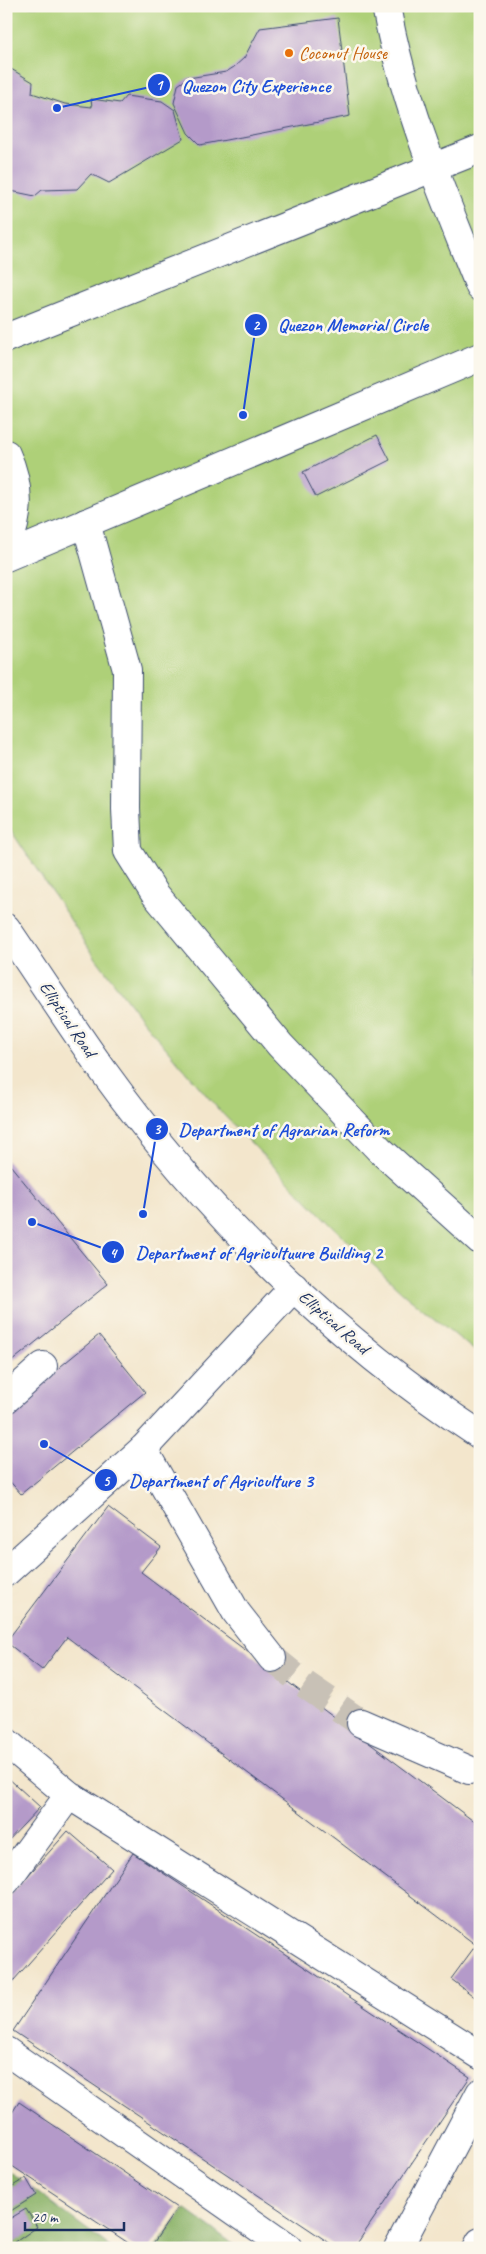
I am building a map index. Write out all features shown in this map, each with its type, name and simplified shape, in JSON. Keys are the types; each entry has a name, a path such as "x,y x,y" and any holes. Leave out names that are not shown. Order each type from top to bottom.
{"main road":[{"path":"386,6 410,105 432,169 480,287"},
{"path":"6,338 480,149"},
{"path":"6,557 480,357"},
{"path":"6,454 15,480 18,500 17,516 6,549"},
{"path":"86,523 127,670 126,809 128,851 155,894 280,1045 380,1150 480,1240"},
{"name":"Elliptical Road","path":"6,928 104,1072 163,1148 226,1219 294,1287 365,1350 446,1413 480,1435"},
{"path":"6,1572 142,1449 294,1287"},
{"path":"6,1399 43,1366"},
{"path":"142,1449 236,1612 272,1658"},
{"path":"361,1723 476,1766"},
{"path":"6,1742 69,1794 480,2055"},
{"path":"6,1881 63,1807 69,1794"},
{"path":"6,2051 288,2248"},
{"path":"398,2248 480,2093"},
{"path":"477,2248 480,2242"}],"green space":[{"path":"6,6 480,6 480,1355 402,1292 330,1224 219,1110 143,1021 95,957 6,823"},
{"path":"6,2169 112,2248 10,2248 6,2246"},
{"path":"185,2209 239,2248 155,2248"}],"building":[{"path":"338,18 350,116 200,145 188,133 174,103 178,85 188,78 226,72 234,67 244,58 260,28"},
{"path":"6,66 33,82 32,93 65,104 92,107 91,99 120,103 126,96 162,101 175,110 183,139 109,183 91,174 77,189 42,190 35,196 6,190"},
{"path":"377,435 390,460 316,497 303,472"},
{"path":"6,1160 108,1284 6,1366"},
{"path":"99,1335 145,1392 21,1494 6,1477 6,1411"},
{"path":"108,1507 161,1547 141,1572 480,1826 480,2001 451,1979 476,1945 67,1637 42,1670 6,1642"},
{"path":"6,1776 40,1807 6,1843"},
{"path":"68,1831 112,1869 6,1989 6,1900"},
{"path":"133,1853 470,2077 354,2248 337,2248 13,2031"},
{"path":"19,2102 177,2208 150,2248 136,2248 6,2162 6,2122"},
{"path":"26,2178 36,2195 6,2214 6,2190"},
{"path":"26,2209 37,2227 11,2245 6,2238 6,2221"}],"tunnel":[{"path":"272,1658 303,1683 361,1723"}],"place":[{"name":"Coconut House","path":"289,53"},
{"name":"Quezon City Experience","path":"57,108"},
{"name":"Quezon Memorial Circle","path":"243,415"},
{"name":"Department of Agrarian Reform","path":"143,1214"},
{"name":"Department of Agricultuure Building 2","path":"32,1222"},
{"name":"Department of Agriculture 3","path":"44,1444"}]}
